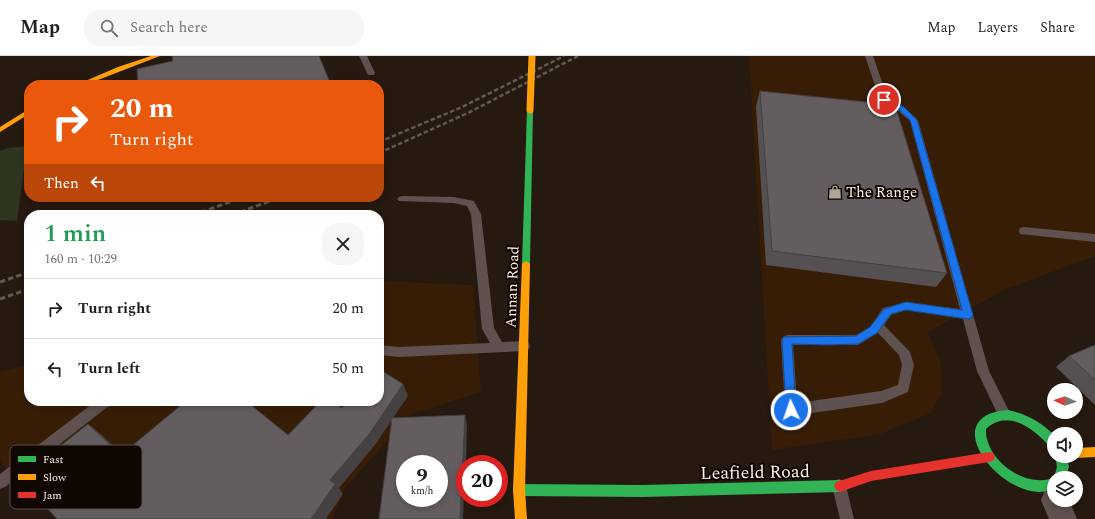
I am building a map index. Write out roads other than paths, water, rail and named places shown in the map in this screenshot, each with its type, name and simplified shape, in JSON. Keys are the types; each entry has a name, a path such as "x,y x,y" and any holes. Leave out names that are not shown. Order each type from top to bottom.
{"street":[{"path":"91,80 120,68 157,56"},
{"name":"Annan Road","path":"521,519 519,490 532,56"},
{"path":"0,120 24,110"},
{"path":"0,130 24,114"},
{"path":"1047,435 1031,423 1005,415 995,416 986,420 982,427 980,436 982,446 998,468 1010,477 1023,483 1047,488"},
{"path":"1083,452 1095,452"},
{"name":"Leafield Road","path":"519,490 643,491 839,486 871,476 989,457"},
{"path":"1059,507 1063,519"}],"lane":[{"path":"363,56 371,73"},
{"path":"869,56 884,100 901,108 914,120 983,371 1005,415"},
{"path":"402,200 454,200 471,203 476,214 488,328 498,348"},
{"path":"1024,231 1095,238"},
{"path":"877,325 904,352 908,365 904,388 882,397 791,410 787,340 858,340 874,330 877,325 887,311 906,306 968,315"},
{"path":"384,350 399,352 524,346"},
{"path":"48,445 99,406"},
{"path":"0,482 10,474"},
{"path":"839,486 847,519"}],"railway":[{"path":"384,140 462,107 564,56"},
{"path":"384,151 468,113 578,56"},
{"path":"207,210 230,202"},
{"path":"246,210 267,202"},
{"path":"0,282 24,274"},
{"path":"0,299 24,291"}],"place":[{"name":"The Range","path":"835,192"}]}
